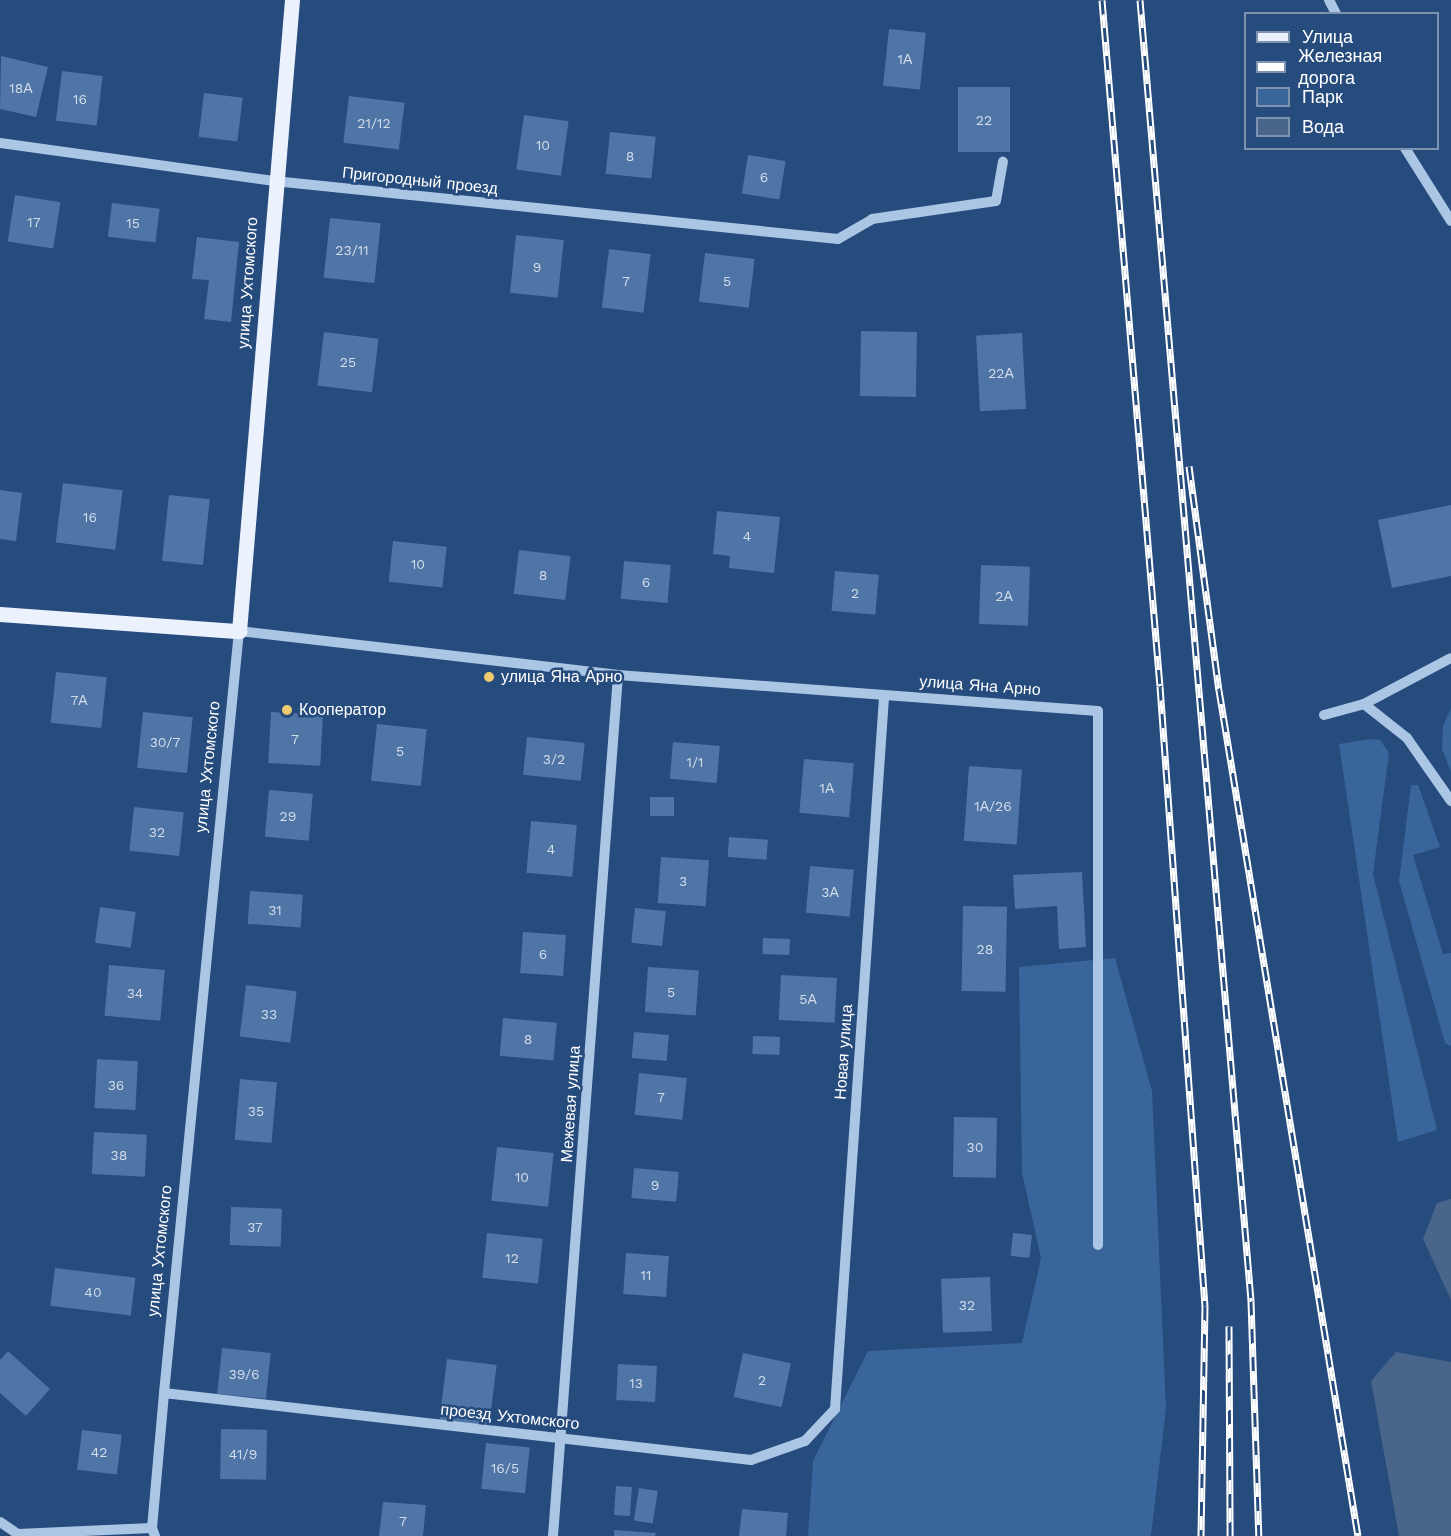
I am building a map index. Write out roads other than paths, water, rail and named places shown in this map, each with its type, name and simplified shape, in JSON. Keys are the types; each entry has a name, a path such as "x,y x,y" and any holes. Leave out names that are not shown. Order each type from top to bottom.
{"main road":[{"name":"улица Ухтомского","path":"239,631 274,181 292,0"},
{"name":"улица Яна Арно","path":"0,614 239,631"}],"street":[{"name":"Пригородный проезд","path":"0,143 274,181 838,239 872,219 996,201 1003,162"},
{"path":"1406,150 1451,221"},
{"name":"улица Яна Арно","path":"239,631 618,675 884,697 1098,711 1098,1245"},
{"name":"улица Ухтомского","path":"153,1532 164,1393 239,631"},
{"path":"1324,715 1364,704 1451,658"},
{"name":"Межевая улица","path":"553,1536 618,675"},
{"name":"Новая улица","path":"835,1409 884,697"},
{"path":"1364,704 1407,738 1451,801"},
{"name":"проезд Ухтомского","path":"164,1393 752,1460 806,1442 835,1409"},
{"path":"0,1522 18,1534 153,1532"}],"water":[{"path":"1451,1199 1451,1300 1423,1239 1437,1203"},
{"path":"1396,1352 1451,1362 1451,1536 1399,1536 1371,1381"}],"railway":[{"path":"1102,0 1160,686 1205,1306 1201,1536"},
{"path":"1140,0 1251,1301 1259,1536"},
{"path":"1189,466 1219,690 1358,1536"},
{"path":"1229,1326 1230,1536"}],"place":[{"name":"улица Яна Арно","path":"489,677"},
{"name":"Кооператор","path":"287,710"}]}
